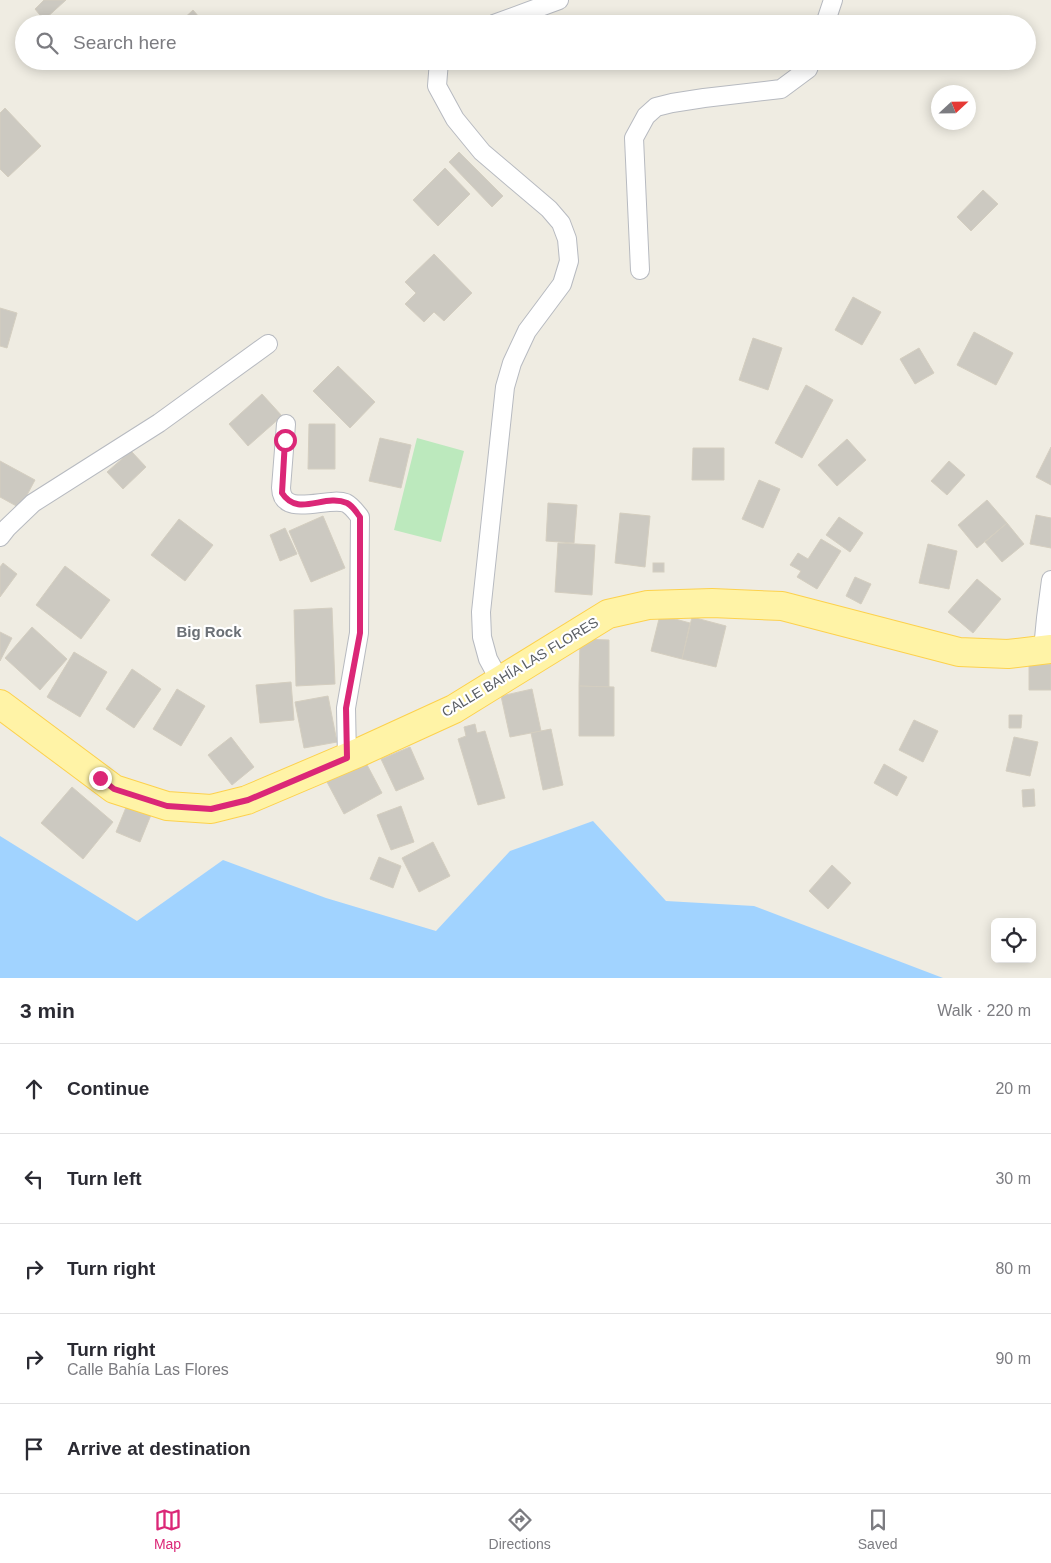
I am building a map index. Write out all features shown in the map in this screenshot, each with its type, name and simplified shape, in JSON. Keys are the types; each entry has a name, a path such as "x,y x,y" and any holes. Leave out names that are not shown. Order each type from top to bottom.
{"main road":[{"name":"CALLE BAHÍA LAS FLORES","path":"0,704 114,789 167,806 211,809 248,800 347,758 454,709 608,614 648,605 712,603 782,606 959,652 1008,654 1047,649"}],"street":[{"path":"518,15 559,0"},
{"path":"828,15 833,0"},
{"path":"438,70 437,86 455,119 482,152 549,209 561,223 567,239 569,261 562,284 527,331 512,363 505,387 482,612 482,637 488,660 500,681"},
{"path":"640,270 634,138 646,116 656,107 672,103 781,89 807,70"},
{"path":"0,537 33,503 159,422 268,344"},
{"path":"286,424 281,488 286,500 294,505 338,501 354,509 360,517 360,633 346,708 347,758"},
{"path":"1047,649 1046,618 1051,580"}],"green space":[{"path":"417,438 464,451 441,542 394,530"}],"water":[{"path":"593,821 666,901 754,906 943,978 0,978 0,836 137,921 223,860 326,898 436,931 510,851"}],"building":[{"path":"44,0 66,0 50,15 40,15 35,9"},
{"path":"193,10 197,15 188,15"},
{"path":"5,108 41,146 8,177 0,169 0,113"},
{"path":"459,152 503,196 492,207 449,162"},
{"path":"445,168 470,194 438,226 413,200"},
{"path":"983,190 998,204 971,231 957,217"},
{"path":"434,254 472,293 444,321 434,312 424,322 405,304 416,293 405,282"},
{"path":"853,297 881,312 862,345 835,330"},
{"path":"0,308 17,313 7,348 0,346"},
{"path":"974,332 1013,353 996,385 957,365"},
{"path":"753,338 782,348 768,390 739,380"},
{"path":"919,348 934,373 915,384 900,359"},
{"path":"338,366 375,402 350,428 313,391"},
{"path":"806,385 833,400 802,458 775,443"},
{"path":"262,394 282,416 248,446 229,424"},
{"path":"309,424 335,424 335,469 308,469"},
{"path":"380,438 411,445 401,488 369,481"},
{"path":"847,439 866,460 837,486 818,465"},
{"path":"1051,447 1051,485 1036,477"},
{"path":"693,448 724,448 724,480 692,480"},
{"path":"131,451 146,467 123,489 107,472"},
{"path":"0,461 35,480 20,508 0,497"},
{"path":"949,461 965,475 947,495 931,481"},
{"path":"759,480 780,489 763,528 742,519"},
{"path":"987,500 1007,523 977,548 958,525"},
{"path":"548,503 577,505 574,543 546,541"},
{"path":"620,513 650,516 645,567 615,563"},
{"path":"1036,515 1051,518 1051,548 1030,544"},
{"path":"323,516 345,568 311,582 289,531"},
{"path":"839,517 863,533 850,552 826,535"},
{"path":"179,519 213,545 185,581 151,555"},
{"path":"1007,523 1024,544 1002,562 985,542"},
{"path":"285,528 297,554 280,561 270,535"},
{"path":"821,539 841,551 817,589 797,577 801,571 790,565 798,553 808,559"},
{"path":"558,543 595,545 592,595 555,592"},
{"path":"928,544 957,551 949,589 919,583"},
{"path":"3,563 17,574 0,597 0,567"},
{"path":"653,563 664,563 664,572 653,572"},
{"path":"65,566 110,600 81,639 36,605"},
{"path":"855,577 871,584 861,604 846,596"},
{"path":"977,579 1001,599 973,633 948,612"},
{"path":"332,608 335,684 296,686 294,610"},
{"path":"660,615 690,623 682,659 651,651"},
{"path":"692,617 726,626 716,667 682,659"},
{"path":"32,627 67,659 40,690 5,658"},
{"path":"0,632 12,638 0,661"},
{"path":"580,639 609,640 609,687 579,686"},
{"path":"74,652 107,672 80,717 47,697"},
{"path":"1051,664 1051,690 1029,690 1029,665"},
{"path":"132,669 161,689 134,728 106,709"},
{"path":"291,682 294,720 260,723 256,685"},
{"path":"579,686 614,687 614,736 579,736"},
{"path":"177,689 205,706 181,746 153,729"},
{"path":"532,689 541,731 510,737 501,696"},
{"path":"328,696 337,742 304,748 295,702"},
{"path":"1009,715 1022,715 1021,728 1009,728"},
{"path":"914,720 938,731 923,762 899,750"},
{"path":"475,724 477,733 485,731 505,798 478,805 458,739 466,736 464,727"},
{"path":"551,729 563,785 543,790 531,733"},
{"path":"231,737 254,767 232,785 208,755"},
{"path":"1014,737 1038,742 1030,776 1006,771"},
{"path":"410,747 424,779 396,791 381,759"},
{"path":"365,761 382,793 344,814 327,782"},
{"path":"884,764 907,777 897,796 874,783"},
{"path":"72,787 113,822 83,859 41,823"},
{"path":"1034,789 1035,806 1023,807 1022,790"},
{"path":"129,800 153,810 140,842 116,832"},
{"path":"401,806 414,842 391,850 377,815"},
{"path":"433,842 450,876 419,892 402,858"},
{"path":"379,857 401,866 393,888 370,879"},
{"path":"832,865 851,883 828,909 809,891"}],"district":[{"name":"Big Rock","path":"209,631"}],"route":[{"path":"100,778 114,789 167,806 211,809 248,800 347,758 346,708 360,633 360,517 354,509 338,501 294,505 286,500 281,488 285,440"}]}
